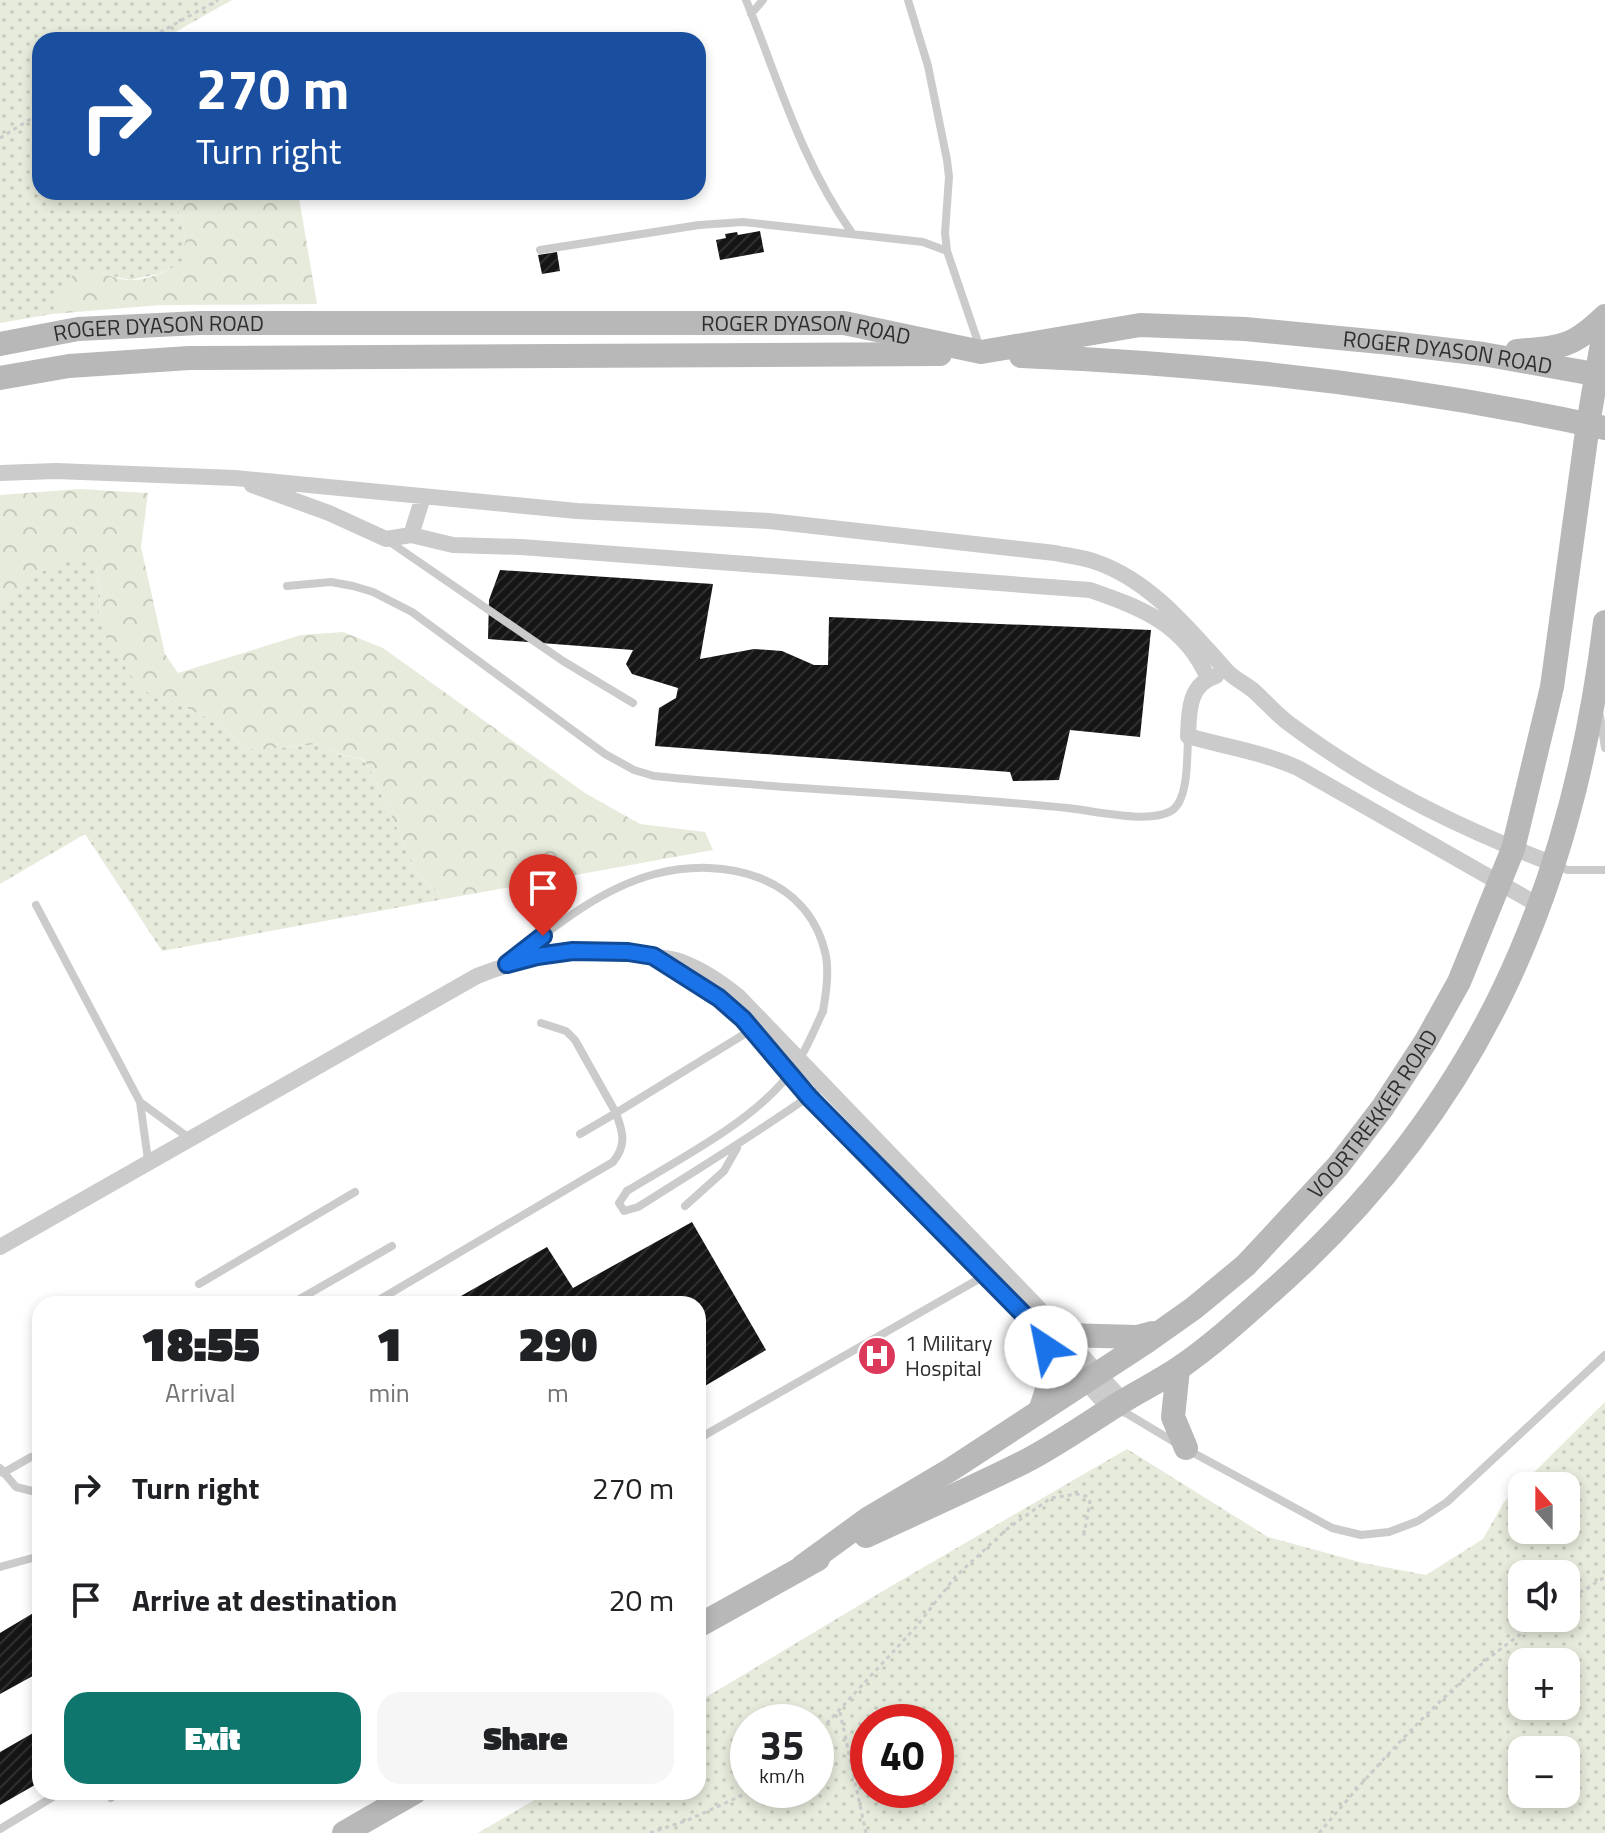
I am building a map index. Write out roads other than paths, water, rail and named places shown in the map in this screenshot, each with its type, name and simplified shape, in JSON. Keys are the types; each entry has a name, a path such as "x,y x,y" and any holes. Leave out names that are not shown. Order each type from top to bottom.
{"main road":[{"path":"1483,354 1566,345 1579,339 1605,316"},
{"name":"ROGER DYASON ROAD","path":"0,344 78,329 199,323 844,323 981,352 1140,325 1245,329 1483,354 1600,375"},
{"name":"VOORTREKKER ROAD","path":"803,1566 869,1518 950,1470 1194,1308 1257,1254 1338,1166 1426,1041 1459,982 1513,849 1552,687 1596,426 1605,326"},
{"name":"ROGER DYASON ROAD","path":"0,378 69,366 189,358 974,354 1131,360 1320,379 1596,426"},
{"name":"VOORTREKKER ROAD","path":"706,1621 803,1566 1026,1461 1120,1408 1225,1333 1344,1224 1410,1145 1459,1074 1517,964 1570,814 1605,622"},
{"path":"1041,1408 1052,1376 1052,1334 1137,1337 1163,1329"},
{"path":"1178,1369 1173,1417 1186,1448"},
{"path":"344,1833 401,1800"}],"street":[{"path":"0,473 56,471 235,478 577,511 769,521 1055,553 1097,562 1149,593 1185,622 1229,673 1287,723 1354,767 1449,821 1554,864"},
{"path":"235,478 329,513 386,539 411,535 472,547 521,547 1090,590 1144,610 1161,621 1194,653 1208,678"},
{"path":"411,535 423,497"},
{"path":"1090,590 1097,562"},
{"path":"1229,673 1208,678 1194,693 1188,736 1227,748 1267,755 1298,768 1540,906"},
{"path":"0,1247 447,991 507,964 537,956 601,950 680,961 706,973 739,997 809,1097 992,1271"},
{"path":"758,1024 825,1085 1120,1408"}],"lane":[{"path":"746,0 813,172 852,233"},
{"path":"751,14 763,0"},
{"path":"908,0 928,66 947,160 947,251 981,352"},
{"path":"540,250 721,223 761,223 923,242 947,251"},
{"path":"386,539 563,661 633,703"},
{"path":"287,586 331,582 353,586 373,592 412,612 593,746 634,770 654,776 1158,816 1170,812 1181,799 1188,736"},
{"path":"1595,688 1605,748"},
{"path":"1554,864 1567,870 1605,870"},
{"path":"507,964 575,913 633,882 655,874 685,869 740,870 760,876 780,887 810,916 820,934 826,959 827,984 823,1011 798,1060 778,1087 726,1129 627,1191 619,1203 621,1210 638,1207 739,1145 825,1085"},
{"path":"36,905 140,1102 148,1160"},
{"path":"386,1296 613,1162 619,1154 623,1144 616,1113 575,1040 566,1031 541,1023"},
{"path":"580,1134 758,1024"},
{"path":"140,1102 189,1138"},
{"path":"685,1206 724,1171 739,1145"},
{"path":"199,1284 355,1192"},
{"path":"305,1296 392,1246"},
{"path":"706,1434 992,1271"},
{"path":"1120,1408 1332,1528 1361,1535 1389,1532 1418,1521 1447,1502 1605,1355"},
{"path":"31,1457 2,1471 16,1487 32,1491"},
{"path":"0,1567 32,1558"},
{"path":"0,1829 48,1800"}],"place":[{"name":"1 Military Hospital","path":"877,1356"}]}
